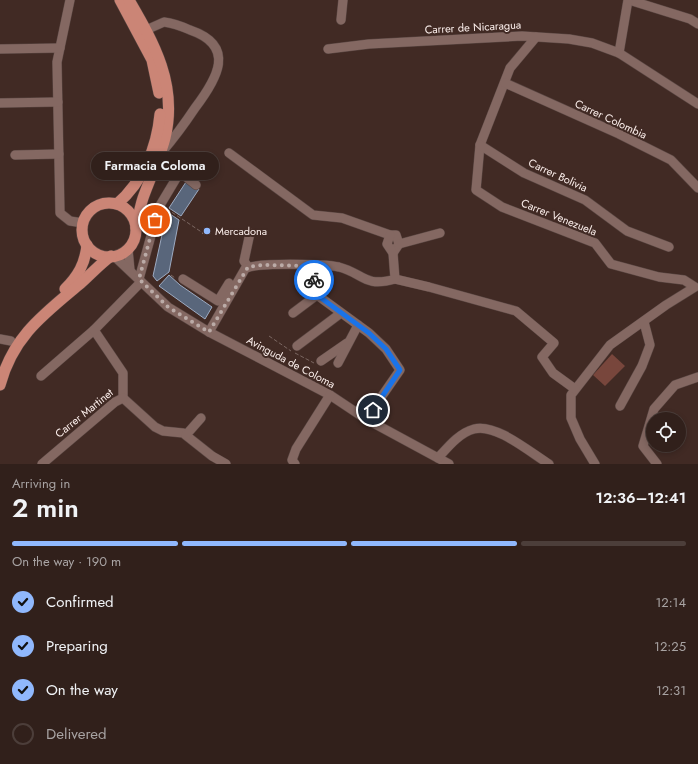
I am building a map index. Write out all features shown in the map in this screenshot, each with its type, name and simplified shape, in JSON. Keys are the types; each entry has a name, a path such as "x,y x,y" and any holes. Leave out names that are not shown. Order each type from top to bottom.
{"main road":[{"path":"117,204 133,187 145,170 159,126 160,104 158,81 152,60 120,0"},
{"path":"0,385 10,355 23,337 45,313 112,256 128,248 135,235 142,200 160,154 165,136 167,96 164,69 146,30 129,0"},
{"path":"112,256 102,256 94,252 83,238 83,223 92,208 100,204 117,204 130,213 136,228"},
{"path":"0,360 11,341 23,326 66,288 82,268 86,259 87,245"}],"street":[{"path":"70,0 57,62 60,213 70,221 83,223"},
{"path":"340,20 342,0"},
{"path":"619,53 629,0 690,19 698,24"},
{"path":"146,30 164,22 202,34 213,41 218,49 220,60 216,74 203,97 173,140 160,154"},
{"name":"Carrer de Nicaragua","path":"328,49 369,44 536,37 569,39 592,43 619,53 698,104"},
{"name":"Carrer Venezuela","path":"536,37 510,68 480,145 476,190 502,207 594,243 611,264 659,277 684,280 695,287 610,345 571,395 571,418 580,439 595,464"},
{"path":"0,49 60,48"},
{"name":"Carrer Colombia","path":"505,83 619,134 671,160 698,188"},
{"path":"0,103 58,102"},
{"name":"Carrer Bolivia","path":"480,145 524,173 585,200 627,231 669,246"},
{"path":"229,153 313,214 342,218 390,236 396,235 399,244"},
{"path":"15,155 59,154"},
{"path":"41,376 94,330 140,280 160,204 180,172 196,185"},
{"path":"248,267 244,261 250,233"},
{"path":"393,253 399,244 440,233"},
{"path":"390,236 387,244 393,253 394,279"},
{"path":"128,248 130,270"},
{"name":"Avinguda de Coloma","path":"112,256 130,270 168,307 209,332 330,395 366,419 449,464"},
{"path":"183,279 218,301 230,284 248,267 263,265 340,268 366,280 383,282 394,279 516,311 554,343 542,357 553,373 575,389"},
{"path":"315,266 314,283 317,295 358,325 386,349 400,370 366,419"},
{"path":"209,332 230,284"},
{"path":"293,313 317,295"},
{"path":"297,346 342,313"},
{"path":"620,406 642,366 650,345 644,322"},
{"path":"338,363 358,325"},
{"name":"Carrer Martinet","path":"42,464 115,402 123,398 123,372 94,330"},
{"path":"0,339 11,341"},
{"path":"321,361 348,342"},
{"path":"657,464 643,446 654,409 675,386 698,377"},
{"path":"295,464 292,460 296,448 330,395"},
{"path":"123,398 155,426 163,431 183,433 212,456 226,464"},
{"path":"186,435 201,418"},
{"path":"438,458 451,443 461,436 472,430 482,428 509,438 549,464"}],"path":[{"path":"160,204 203,233 202,234"}],"shaded area":[{"path":"612,354 625,366 605,386 593,375"}],"building":[{"path":"186,182 199,189 181,216 169,208"},
{"path":"167,212 179,220 169,272 157,281 153,276"},
{"path":"169,275 180,285 212,307 205,319 159,286"}],"way so far":[{"path":"155,220 146,258 139,279 168,307 209,332 245,269 251,265 315,266 314,280"}],"place":[{"name":"Farmacia Coloma","path":"155,220"},
{"name":"Mercadona","path":"207,231"}],"route":[{"path":"314,280 317,295 369,333 386,349 400,370 373,410"}]}
